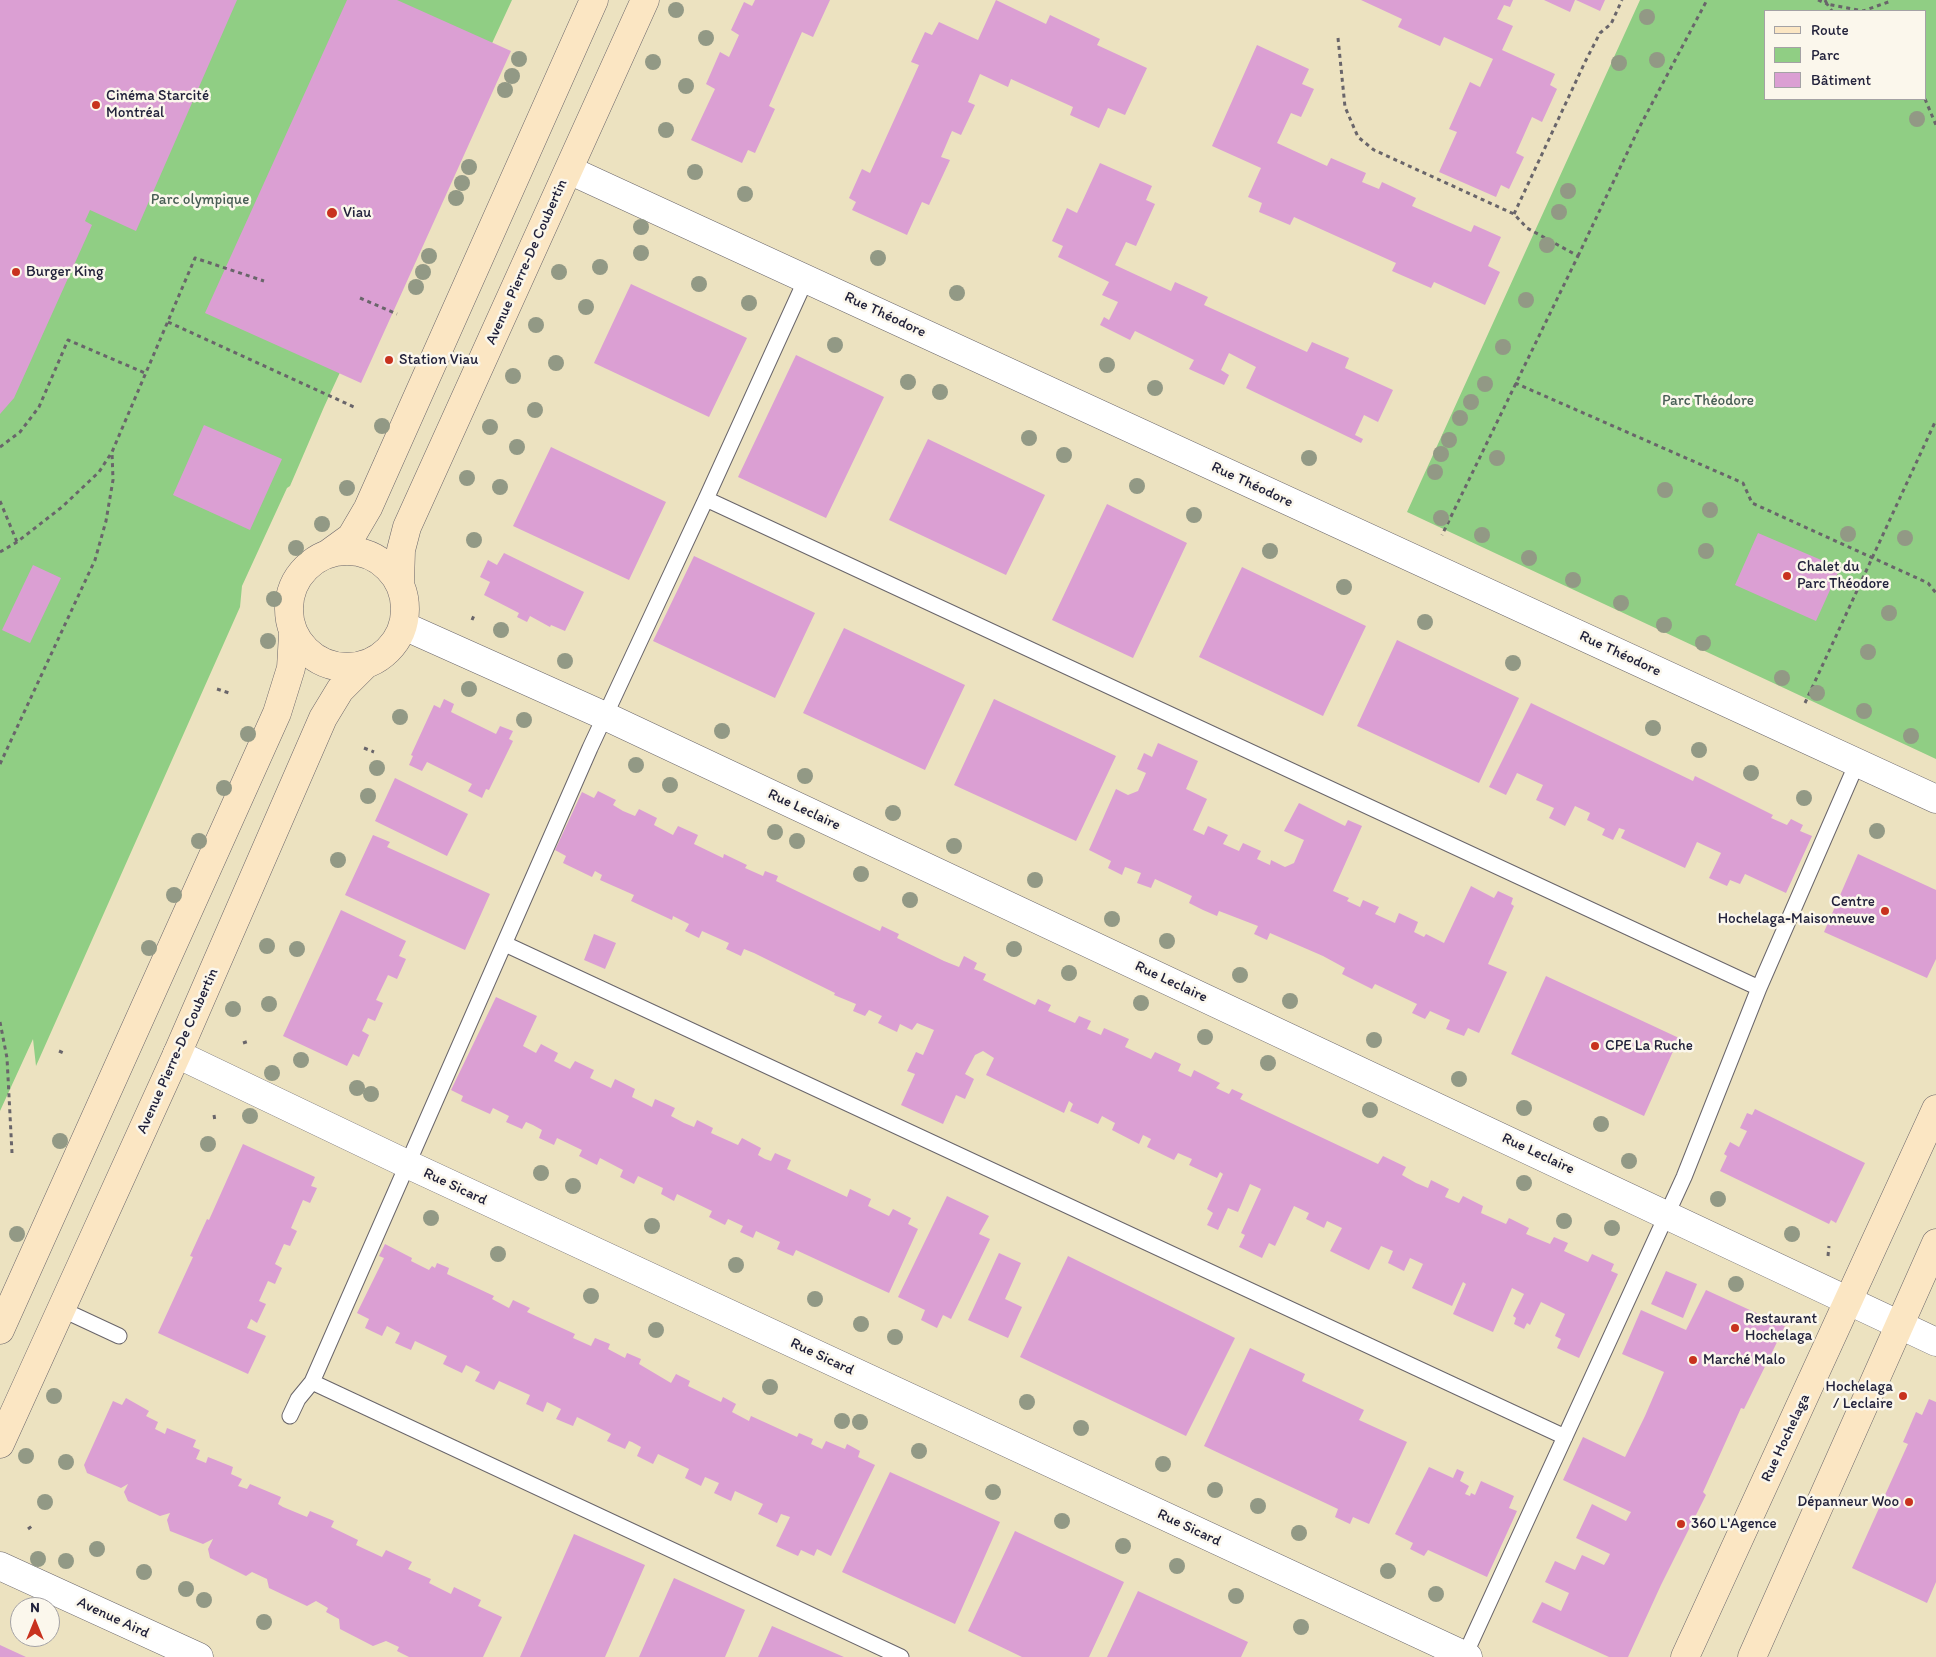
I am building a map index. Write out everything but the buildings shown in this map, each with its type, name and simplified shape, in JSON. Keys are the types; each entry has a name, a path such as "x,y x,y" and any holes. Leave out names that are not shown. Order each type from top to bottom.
{"street":[{"path":"0,1330 277,713 291,668 293,634 288,614 293,586 297,578 311,563 351,537 368,508 594,0"},
{"name":"Avenue Pierre-De Coubertin","path":"400,583 401,550 407,526 645,0"},
{"name":"Rue Théodore","path":"569,170 1936,799"},
{"path":"293,634 305,651 322,663 345,668 365,665 381,657 397,640 404,626 405,595 400,583 388,567 371,556 350,550 329,553"},
{"name":"Rue Leclaire","path":"404,626 605,716 1936,1342"},
{"name":"Avenue Pierre-De Coubertin","path":"0,1444 177,1054 323,718 340,690 365,665"},
{"name":"Rue Sicard","path":"177,1054 407,1164 1466,1656"},
{"name":"Rue Hochelaga","path":"1685,1657 1936,1109"},
{"path":"1752,1657 1936,1243"},
{"name":"Avenue Aird","path":"0,1566 199,1657"}],"lane":[{"path":"290,1416 298,1399 312,1382 605,716 806,279"},
{"path":"706,499 1759,988"},
{"path":"1466,1656 1684,1177 1759,988 1857,763"},
{"path":"505,944 1565,1437"},
{"path":"61,1309 119,1336"},
{"path":"312,1382 901,1657"}],"path":[{"path":"1514,214 1585,62 1600,33 1612,24 1622,0"},
{"path":"1442,535 1639,128 1707,0"},
{"path":"1818,0 1827,4 1858,10"},
{"path":"1825,0 1831,10"},
{"path":"1866,10 1891,1"},
{"path":"1338,38 1346,107 1358,137 1374,150 1514,214 1527,228 1578,256"},
{"path":"1925,100 1936,125"},
{"path":"0,552 17,542 62,507 98,472 112,452 195,258 264,281"},
{"path":"360,298 396,314"},
{"path":"168,322 354,406"},
{"path":"0,447 20,432 39,406 68,340 146,373"},
{"path":"1515,383 1743,483 1752,503 1928,583 1934,588 1936,593"},
{"path":"1805,704 1936,420"},
{"path":"0,764 95,560 106,521 112,480 112,452"},
{"path":"0,501 17,542"},
{"path":"217,689 229,693"},
{"path":"364,748 374,752"},
{"path":"0,1022 7,1058 12,1153"},
{"path":"243,1043 249,1041"},
{"path":"60,1051 66,1054"},
{"path":"214,1115 215,1121"},
{"path":"28,1529 32,1526"}],"green space":[{"name":"Parc olympique","path":"0,0 512,0 324,407 290,486 287,488 242,586 240,607 36,1066 33,1039 0,1111"},
{"name":"Parc Théodore","path":"1640,0 1936,0 1936,759 1407,512"}],"place":[{"name":"Cinéma Starcité Montréal","path":"96,105"},
{"name":"Viau","path":"332,213"},
{"name":"Burger King","path":"16,272"},
{"name":"Station Viau","path":"389,360"},
{"name":"Chalet du Parc Théodore","path":"1787,576"},
{"name":"Centre Hochelaga-Maisonneuve","path":"1885,911"},
{"name":"CPE La Ruche","path":"1595,1046"},
{"name":"Restaurant Hochelaga","path":"1735,1328"},
{"name":"Marché Malo","path":"1693,1360"},
{"name":"Hochelaga / Leclaire","path":"1903,1396"},
{"name":"Dépanneur Woo","path":"1909,1502"},
{"name":"360 L'Agence","path":"1681,1524"}]}
